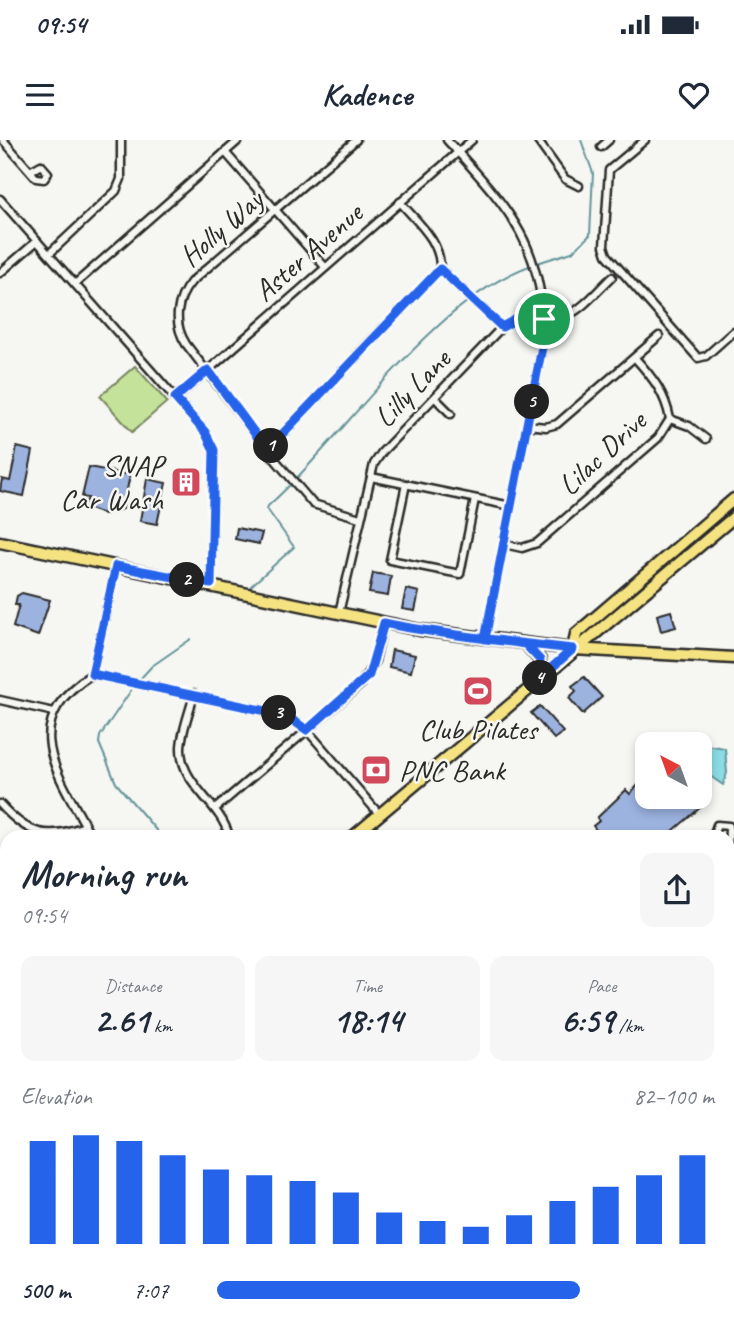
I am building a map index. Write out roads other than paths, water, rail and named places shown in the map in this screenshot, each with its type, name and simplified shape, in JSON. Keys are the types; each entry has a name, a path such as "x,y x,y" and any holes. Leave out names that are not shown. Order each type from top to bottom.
{"main road":[{"path":"573,649 576,634 734,499"},
{"path":"361,830 573,649 585,644 605,628 734,517"},
{"path":"0,541 384,623 573,649 734,658"},
{"path":"605,628 602,635 604,643 619,652"},
{"path":"525,644 540,660 539,673 532,685"}],"street":[{"path":"3,140 30,171"},
{"path":"49,254 116,191 121,179 122,140 130,140"},
{"path":"75,284 239,140"},
{"name":"Holly Way","path":"356,140 191,282 180,299 177,320 181,335 267,450 313,504 360,518"},
{"path":"447,140 514,218 532,257 542,293 544,319 544,337 485,639"},
{"name":"Aster Avenue","path":"175,398 472,140"},
{"path":"537,140 565,179 579,186"},
{"path":"601,147 609,140"},
{"path":"645,140 609,170 604,246 607,255 698,358 706,356 734,331"},
{"path":"225,152 325,267"},
{"path":"0,198 205,432 214,450 211,584"},
{"path":"267,450 440,269 440,255 435,243 400,202"},
{"path":"0,273 37,241"},
{"path":"440,269 502,327 518,318 544,319 568,315 612,277"},
{"name":"Lilly Lane","path":"339,613 374,464 382,452 502,327"},
{"path":"527,425 546,427 557,424 659,336"},
{"name":"Lilac Drive","path":"504,544 522,548 537,543 658,438 670,419 667,400 657,383 635,358"},
{"path":"435,398 451,414"},
{"path":"670,419 689,426 706,439"},
{"path":"371,477 511,506"},
{"path":"406,484 390,559 413,565 460,574 475,499"},
{"path":"87,830 53,769 48,751 54,712 63,697 92,674 116,566"},
{"path":"215,809 369,675 384,623"},
{"path":"92,674 285,715 307,730 380,814"},
{"path":"194,694 181,746 183,767 190,780 215,809 226,830"},
{"path":"0,700 54,712"},
{"path":"0,799 0,804 18,823 35,830"},
{"path":"715,830 717,825 730,826 730,830"},
{"path":"71,830 85,826"}],"water":[{"path":"712,746 725,748 727,773 723,785 712,777"}],"waterway":[{"path":"537,263 572,252 590,235 593,173 581,140"},
{"path":"251,586 294,547 267,509 268,506 425,338 459,308 495,283 532,265"},
{"path":"140,679 152,666 191,639"},
{"path":"134,686 100,736 99,743 116,783 156,830"}],"place":[{"name":"SNAP Car Wash","path":"186,482"},
{"name":"Club Pilates","path":"478,691"},
{"name":"PNC Bank","path":"376,770"}]}
